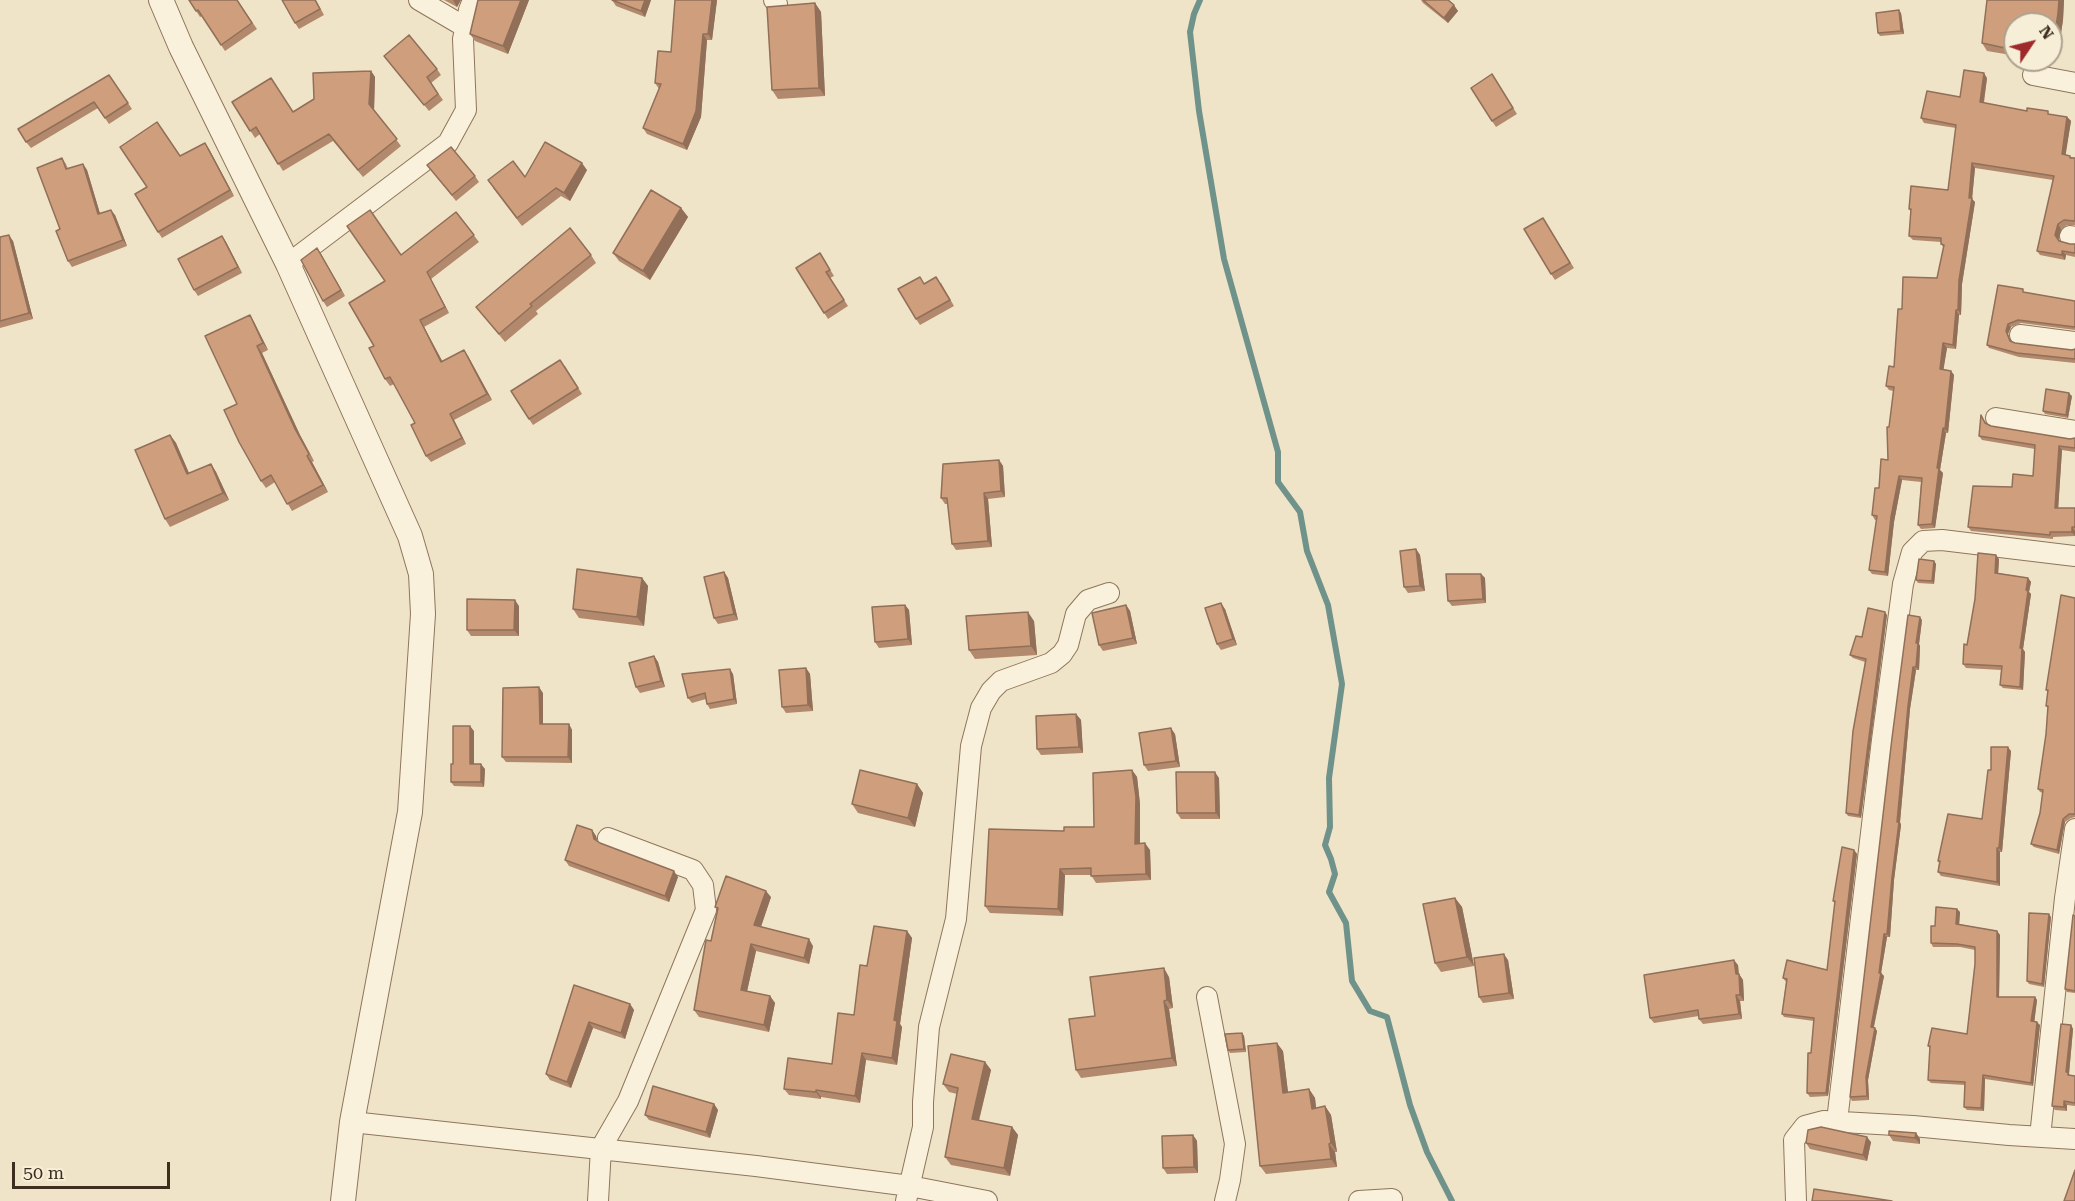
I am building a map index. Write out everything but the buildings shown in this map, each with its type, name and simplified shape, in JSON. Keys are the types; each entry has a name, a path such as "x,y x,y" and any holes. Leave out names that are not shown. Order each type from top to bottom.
{"street":[{"path":"161,0 288,264 410,536 421,574 423,614 410,812 352,1122 343,1201"},
{"path":"419,0 465,27"},
{"path":"288,264 448,143 466,110 463,39 473,0"},
{"path":"2033,75 2075,83"},
{"path":"2020,335 2075,342"},
{"path":"1996,418 2075,431"},
{"path":"1837,1120 1882,740 1903,584 1912,552 1923,541 1942,540 2075,556"},
{"path":"908,1194 923,1127 929,1027 956,919 971,746 981,708 991,691 1001,681 1050,663 1062,654 1068,645 1076,614 1088,600 1109,593"},
{"path":"2040,1137 2075,829"},
{"path":"598,1201 601,1148 628,1101 706,910 703,885 693,870 608,837"},
{"path":"1207,997 1234,1144 1225,1201"},
{"path":"1796,1201 1794,1140 1805,1126 1824,1121 1837,1120 2075,1138"},
{"path":"352,1122 601,1148 908,1194 987,1201"},
{"path":"1359,1201 1392,1200"}],"waterway":[{"path":"1200,0 1190,32 1199,111 1224,259 1278,452 1278,482 1300,512 1307,551 1328,605 1342,684 1329,778 1330,827 1325,845 1335,874 1329,892 1346,923 1352,981 1370,1011 1387,1017 1410,1105 1427,1152 1452,1201"}]}
